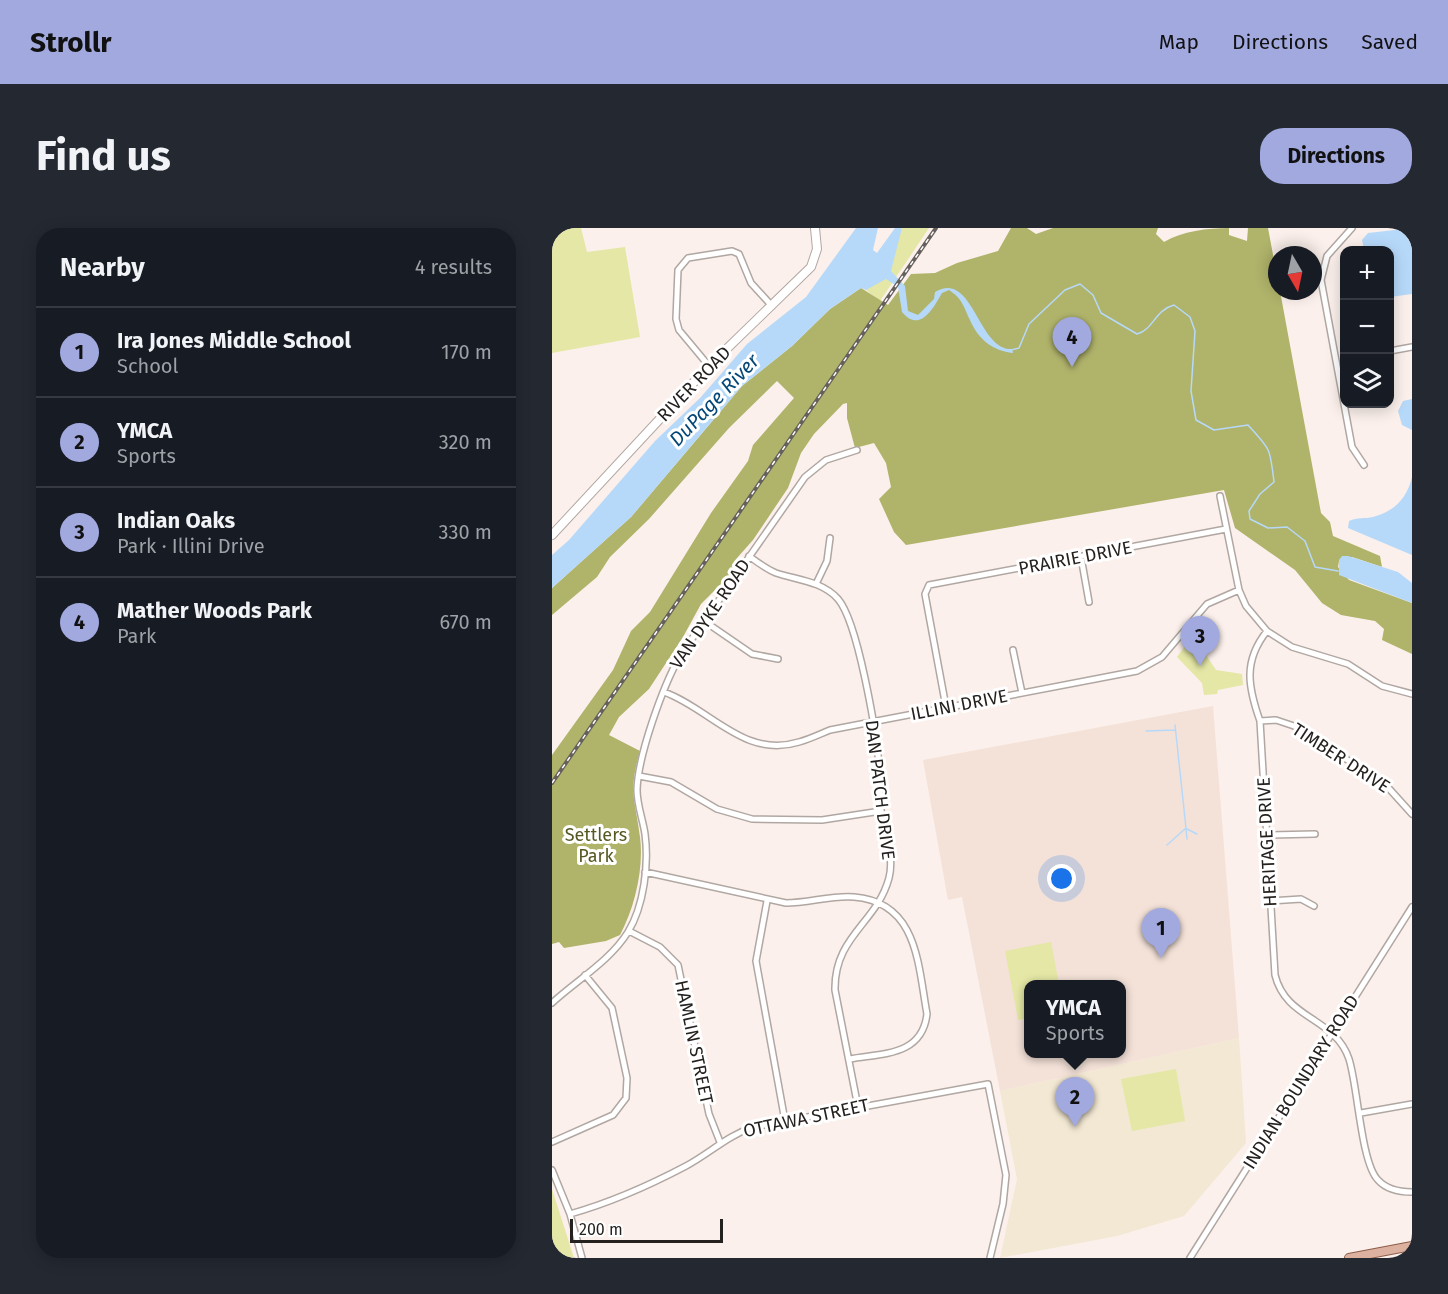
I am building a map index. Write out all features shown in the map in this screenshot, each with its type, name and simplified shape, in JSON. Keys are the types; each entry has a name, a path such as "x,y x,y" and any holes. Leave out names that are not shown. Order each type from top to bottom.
{"main road":[{"path":"1349,1258 1412,1246"}],"street":[{"name":"RIVER ROAD","path":"552,535 709,366 811,267 816,259 814,228"},
{"path":"1353,228 1329,253 1322,271 1322,284 1352,447 1364,465"},
{"path":"709,366 679,330 676,279 682,263 688,258 713,253 732,251 739,254 751,283 772,306"},
{"path":"1394,350 1412,346"},
{"path":"1336,362 1340,361"},
{"name":"VAN DYKE ROAD","path":"552,1003 619,945 629,931 639,903 645,872 646,852 637,790 639,776 664,693 680,656 805,477 826,460 857,450"},
{"path":"1220,496 1239,590 1246,606 1267,631 1292,646 1348,664 1382,686 1412,694"},
{"name":"PRAIRIE DRIVE","path":"946,708 925,589 929,585 1226,530"},
{"path":"816,584 827,561 830,538"},
{"name":"DAN PATCH DRIVE","path":"749,556 774,572 816,584 837,598 852,623 872,722 879,764 881,811 890,861 889,876 877,902 843,948 835,973 835,990 858,1107"},
{"path":"1081,557 1089,602"},
{"name":"ILLINI DRIVE","path":"664,693 686,701 732,734 756,743 787,745 830,730 1124,674 1150,665 1173,646 1196,614 1207,604 1239,590"},
{"path":"704,621 752,654 778,659"},
{"name":"HERITAGE DRIVE","path":"1267,631 1258,642 1250,664 1250,692 1260,721 1275,975 1282,996 1331,1034 1346,1052 1368,1159 1377,1180 1394,1190 1412,1192"},
{"path":"1013,650 1022,693"},
{"name":"TIMBER DRIVE","path":"1260,721 1276,720 1294,726 1384,783 1412,814"},
{"path":"639,776 671,782 717,809 752,819 822,820 881,811"},
{"path":"1266,835 1315,834"},
{"path":"645,872 767,901 804,903 854,897 877,902 897,915 912,938 927,1014 925,1026 921,1035 906,1048 850,1059"},
{"path":"1270,901 1301,899 1314,906"},
{"path":"767,901 756,961 785,1121"},
{"name":"INDIAN BOUNDARY ROAD","path":"1190,1258 1412,906"},
{"name":"HAMLIN STREET","path":"629,931 660,947 678,965 709,1114 720,1142"},
{"path":"552,1142 613,1115 626,1098 627,1078 612,1008 585,975"},
{"name":"OTTAWA STREET","path":"570,1214 591,1208 684,1167 720,1142 753,1127 988,1084 1006,1175 1003,1204 990,1258"},
{"path":"1360,1113 1412,1104"},
{"path":"552,1170 570,1214 582,1258"}],"shaded area":[{"path":"1213,706 1239,1038 1000,1091 962,897 948,900 923,760"},
{"path":"1239,1038 1246,1143 1184,1216 1117,1236 1000,1258 1017,1179 1000,1091"}],"green space":[{"path":"552,228 581,228 587,252 625,247 640,337 552,353"},
{"path":"902,228 929,228 880,301 866,290 871,286"},
{"name":"Settlers Park","path":"1011,228 1027,228 1036,234 1053,228 1158,228 1156,234 1164,242 1195,231 1229,228 1229,235 1247,241 1248,228 1268,228 1271,246 1268,246 1268,300 1282,300 1321,513 1330,522 1333,536 1380,556 1382,567 1352,557 1339,561 1338,567 1349,580 1412,603 1412,654 1382,640 1384,629 1375,621 1341,615 1322,603 1295,570 1235,528 1224,490 906,545 894,532 879,499 891,487 886,463 874,443 855,448 847,418 847,403 843,404 814,434 801,453 788,488 753,540 737,558 729,576 701,604 683,637 649,689 619,717 609,735 640,751 633,786 641,861 634,900 620,935 606,941 564,948 559,942 552,944 552,755 613,670 631,631 650,612 711,513 748,461 753,445 794,398 777,381 729,428 649,519 610,557 597,577 552,615 552,588 631,517 742,386 792,346 830,309 861,288 888,305 911,274 935,273 957,263 998,251"},
{"path":"1191,638 1202,649 1216,670 1242,674 1243,685 1218,690 1217,694 1204,695 1202,683 1177,657"},
{"path":"1051,942 1058,980 1024,980 1024,1019 1018,1020 1005,951"},
{"path":"1176,1069 1185,1121 1132,1131 1121,1079"},
{"path":"552,1189 574,1258 552,1258"}],"water":[{"name":"DuPage River","path":"856,228 878,228 873,250 877,253 895,228 902,228 891,271 905,286 908,311 918,315 934,299 935,292 948,288 958,291 967,300 991,338 1000,346 1012,349 1013,353 999,350 987,343 973,327 960,300 949,290 942,293 926,316 915,320 902,312 898,287 886,279 866,290 861,288 830,309 792,346 742,386 631,517 552,588 552,555 569,540 655,441 700,398 747,344 806,297"},
{"path":"1412,228 1412,294 1394,296 1394,246 1363,246 1362,240 1368,233"},
{"path":"1412,399 1412,430 1402,425 1398,411 1403,401"},
{"path":"1412,477 1412,555 1348,528 1349,521 1373,517 1394,507 1407,491"},
{"path":"1342,556 1398,572 1412,583 1412,603 1339,575 1339,560"}],"waterway":[{"path":"1011,350 1019,348 1029,324 1065,290 1080,284 1093,295 1101,313 1137,334 1147,328 1162,311 1174,305 1190,317 1195,331 1191,391 1196,420 1214,430 1248,425 1268,450 1274,482 1260,494 1249,511 1250,519 1268,528 1287,527 1305,541 1315,567 1338,571"},
{"path":"1167,845 1186,828 1175,725"},
{"path":"1146,731 1175,730"},
{"path":"1186,829 1187,839"},
{"path":"1187,829 1197,834"}],"railway":[{"path":"552,783 936,228"}],"place":[{"name":"Mather Woods Park","path":"1072,367"},
{"name":"Indian Oaks","path":"1200,666"},
{"name":"Ira Jones Middle School","path":"1161,958"},
{"name":"YMCA","path":"1075,1127"}]}
